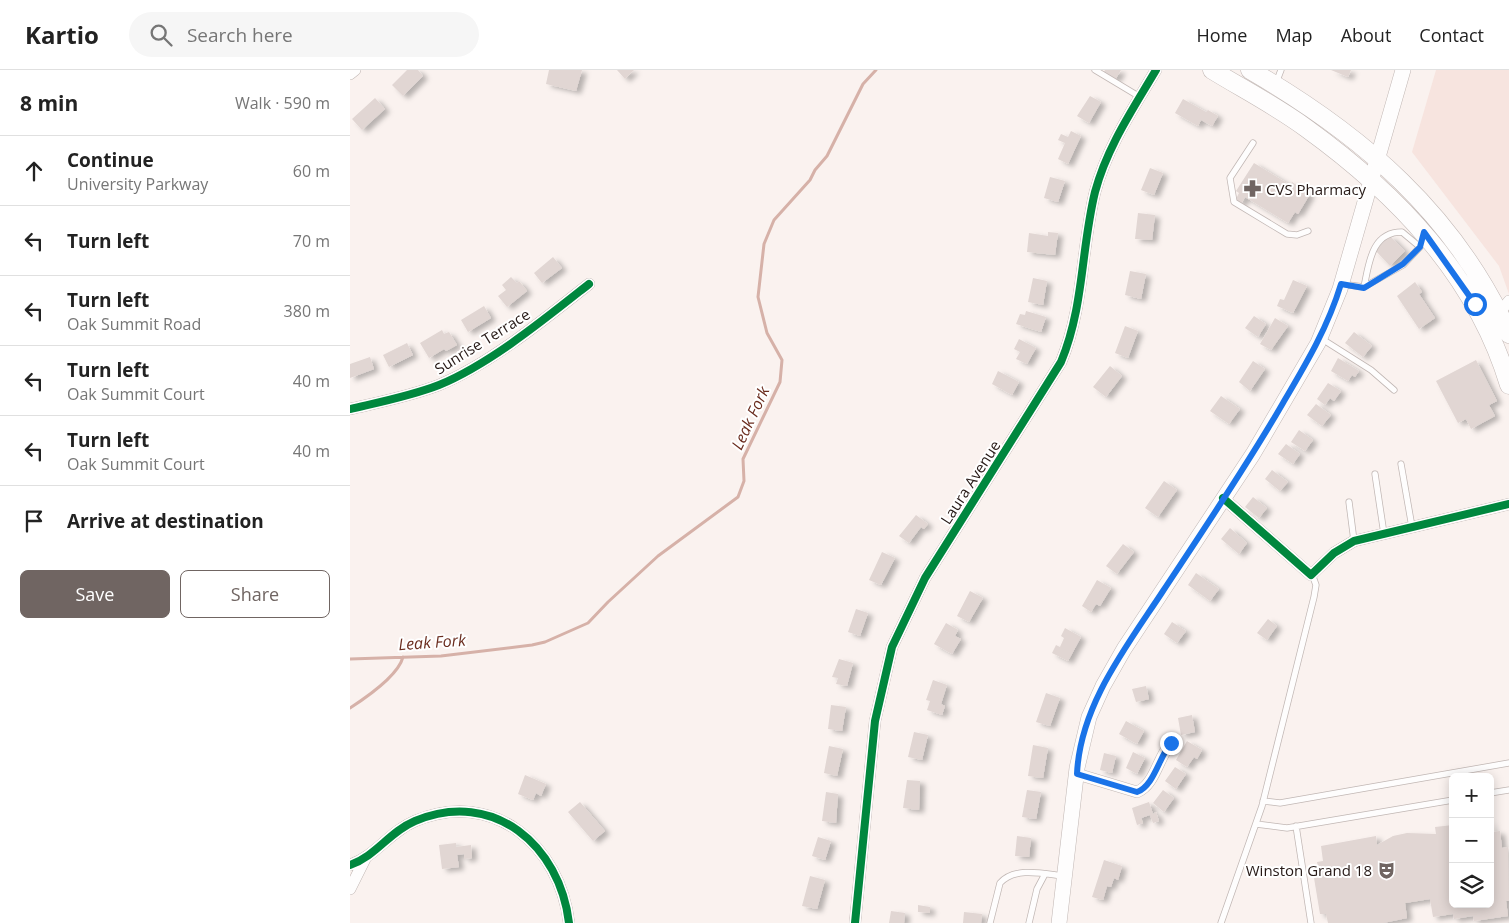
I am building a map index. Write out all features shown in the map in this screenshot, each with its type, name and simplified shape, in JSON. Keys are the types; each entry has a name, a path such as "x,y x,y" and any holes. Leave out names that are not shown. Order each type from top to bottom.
{"main road":[{"path":"1212,70 1304,127 1371,179 1475,304 1504,368 1509,385"},
{"path":"1059,923 1077,774 1089,717 1103,686 1253,454 1320,338 1341,284 1403,70"},
{"path":"1254,71 1278,77 1377,158 1446,231 1504,307 1509,334"}],"street":[{"name":"Laura Avenue","path":"855,923 875,721 892,647 925,578 1061,362 1074,324 1080,298 1095,192 1110,150 1155,71"},
{"name":"Sunrise Terrace","path":"350,409 421,392 442,384 519,338 589,284"},
{"path":"1223,498 1312,574 1334,553 1354,541 1509,504"},
{"path":"1077,774 1137,792 1148,785 1163,752 1171,743"},
{"path":"350,865 365,859 391,836 418,820 452,812 484,814 513,826 540,849 558,879 569,923"},
{"path":"350,889 365,859"}],"lane":[{"path":"1095,70 1140,97"},
{"path":"1253,143 1230,178 1234,202 1287,234 1298,235 1308,231"},
{"path":"1341,284 1364,288 1403,264 1422,239 1402,232 1393,232 1384,236 1374,246 1364,288"},
{"path":"1320,338 1371,370 1394,390"},
{"path":"1402,464 1412,527"},
{"path":"1374,474 1384,534"},
{"path":"1349,502 1354,541"},
{"path":"1221,923 1264,801 1314,597 1316,585 1312,574"},
{"path":"1264,801 1280,803 1509,763"},
{"path":"1494,793 1509,790"},
{"path":"1256,824 1296,826 1449,801"},
{"path":"1296,826 1311,923"},
{"path":"990,923 1000,883 1005,878 1028,873 1065,876"},
{"path":"1029,923 1038,888 1045,874"}],"shaded area":[{"path":"1436,70 1509,70 1509,294 1499,266 1412,152"}],"building":[{"path":"407,70 418,70 423,76 403,96 392,85"},
{"path":"549,70 582,70 576,91 546,84"},
{"path":"617,70 634,70 625,79"},
{"path":"1105,70 1121,70 1115,80 1103,73"},
{"path":"1331,70 1351,70 1348,77"},
{"path":"1090,96 1101,102 1089,123 1077,116"},
{"path":"375,98 385,109 362,130 352,119"},
{"path":"1183,99 1206,112 1208,110 1218,116 1212,126 1201,120 1198,126 1175,113"},
{"path":"1071,131 1081,136 1068,164 1058,159 1065,143 1058,140 1061,134 1068,137"},
{"name":"CVS Pharmacy","path":"1254,163 1290,185 1292,182 1310,194 1298,214 1295,212 1288,223 1245,197 1241,204 1235,201 1239,193 1236,191"},
{"path":"1150,168 1163,173 1154,195 1141,190"},
{"path":"1050,177 1065,181 1058,202 1044,198"},
{"path":"1138,213 1155,215 1152,240 1135,239"},
{"path":"1048,232 1058,233 1055,255 1027,252 1029,233 1048,236"},
{"path":"1390,236 1405,251 1390,266 1375,250"},
{"path":"553,257 562,268 542,283 534,273"},
{"path":"1130,271 1146,274 1141,299 1125,295"},
{"path":"511,277 517,283 519,281 527,291 507,307 498,296 506,290 502,285"},
{"path":"1033,278 1047,281 1043,305 1028,302"},
{"path":"1293,280 1307,286 1293,313 1277,306 1280,299 1284,300"},
{"path":"1415,282 1422,292 1419,294 1435,318 1419,329 1397,296"},
{"path":"484,306 491,318 468,332 461,320"},
{"path":"1026,311 1046,317 1041,332 1016,324 1020,314 1025,315"},
{"path":"1254,316 1266,324 1258,337 1245,328"},
{"path":"1275,318 1288,326 1271,350 1260,344"},
{"path":"1125,326 1138,331 1128,358 1115,353"},
{"path":"442,330 444,334 449,332 457,345 446,351 444,349 429,358 420,343"},
{"path":"1354,332 1372,346 1363,357 1345,343"},
{"path":"1019,339 1036,348 1027,364 1016,359 1020,352 1014,349"},
{"path":"407,343 413,355 389,367 383,355"},
{"path":"370,357 374,369 350,378 350,364"},
{"path":"1338,358 1359,371 1355,377 1352,375 1348,381 1331,371"},
{"path":"1476,360 1497,401 1489,405 1495,416 1471,429 1466,419 1458,423 1436,381"},
{"path":"1253,361 1265,369 1250,391 1239,382"},
{"path":"1110,366 1122,376 1106,397 1093,387"},
{"path":"998,371 1019,382 1012,395 992,384"},
{"path":"1328,383 1341,391 1334,401 1330,398 1325,405 1317,399"},
{"path":"1221,396 1240,409 1229,424 1210,411"},
{"path":"1316,404 1331,415 1322,426 1307,415"},
{"path":"1299,430 1313,440 1305,451 1291,442"},
{"path":"1286,444 1300,454 1293,464 1278,454"},
{"path":"1272,470 1288,482 1280,491 1265,479"},
{"path":"1164,481 1177,490 1158,517 1145,508"},
{"path":"1253,497 1267,508 1259,518 1245,507"},
{"path":"916,515 928,524 924,529 921,527 909,543 899,536"},
{"path":"1230,528 1247,543 1239,554 1221,539"},
{"path":"1123,544 1134,552 1117,574 1106,566"},
{"path":"882,552 895,558 881,585 869,580"},
{"path":"1196,573 1219,589 1210,601 1188,585"},
{"path":"1097,580 1111,588 1100,606 1096,604 1091,612 1082,606"},
{"path":"970,591 983,598 969,622 957,616"},
{"path":"856,609 868,613 860,636 848,632"},
{"path":"1268,619 1277,626 1267,640 1257,633"},
{"path":"1172,622 1186,631 1177,643 1164,634"},
{"path":"946,623 958,630 955,636 961,639 952,654 934,644"},
{"path":"1065,628 1081,637 1068,661 1052,653 1056,645 1060,647 1064,638 1061,636"},
{"path":"839,659 853,663 847,686 836,684 838,678 832,677"},
{"path":"933,680 947,685 941,704 945,706 942,715 927,710 930,701 926,700"},
{"path":"1146,686 1149,699 1136,702 1132,689"},
{"path":"1046,693 1060,698 1050,726 1036,722"},
{"path":"831,705 846,707 842,731 828,729"},
{"path":"1192,715 1195,732 1181,735 1178,718"},
{"path":"1126,721 1144,731 1137,744 1119,734"},
{"path":"914,732 928,735 922,760 908,757"},
{"path":"1187,741 1202,750 1197,759 1194,757 1187,767 1176,760"},
{"path":"1033,745 1048,748 1043,778 1028,776"},
{"path":"829,746 843,749 837,776 824,773"},
{"path":"1133,752 1145,758 1137,774 1126,768"},
{"path":"1104,753 1116,756 1112,773 1100,770"},
{"path":"1175,767 1186,774 1176,789 1165,781"},
{"path":"525,775 546,784 541,796 536,793 533,800 518,794"},
{"path":"907,780 920,781 919,810 903,808"},
{"path":"1027,790 1041,792 1036,819 1022,817"},
{"path":"1163,790 1174,798 1164,812 1153,803"},
{"path":"826,792 838,794 836,823 822,821"},
{"path":"580,802 605,831 593,841 568,812"},
{"path":"1149,802 1153,814 1156,812 1159,821 1153,823 1150,815 1141,818 1143,823 1137,825 1132,808"},
{"name":"Winston Grand 18","path":"1449,825 1449,908 1494,908 1494,832 1500,831 1502,848 1508,847 1509,901 1506,901 1508,916 1474,921 1473,916 1454,919 1453,914 1433,917 1430,899 1405,903 1407,918 1383,923 1328,923 1326,914 1320,914 1314,878 1320,877 1317,862 1323,861 1321,846 1376,836 1377,845 1393,836 1407,833 1436,834 1435,827"},
{"path":"1017,836 1031,838 1029,857 1015,856"},
{"path":"818,837 831,841 825,860 812,856"},
{"path":"456,843 456,847 471,845 472,858 464,859 464,854 457,855 459,867 442,869 439,845"},
{"path":"1104,860 1122,866 1118,880 1114,878 1111,887 1107,886 1103,900 1092,897"},
{"path":"810,876 825,880 817,909 802,906"},
{"path":"918,905 930,907 930,913 918,912"},
{"path":"891,911 905,913 904,923 889,923"},
{"path":"964,912 982,914 981,923 963,923"}],"waterway":[{"name":"Leak Fork","path":"350,659 441,656 545,642 588,623 658,556 738,497 744,481 743,459 780,382 782,360 767,333 758,297 764,244 774,220 810,180 815,170 827,156 863,84 876,70"},
{"path":"350,708 389,679 403,657"}],"cycle path":[{"path":"855,923 875,721 892,647 925,578 1061,362 1074,320 1090,213 1100,175 1121,129 1156,70"},
{"path":"350,409 418,392 458,376 498,353 589,284"},
{"path":"1223,498 1311,575 1334,553 1354,541 1509,504"},
{"path":"350,865 367,856 398,831 415,821 444,813 471,812 496,818 518,831 537,848 552,870 563,895 569,923"}],"place":[{"name":"CVS Pharmacy","path":"1252,189"},
{"name":"Winston Grand 18","path":"1386,870"}],"route":[{"path":"1171,743 1163,752 1148,785 1137,792 1077,774 1089,717 1103,686 1124,650 1253,454 1318,343 1341,284 1364,288 1403,264 1420,247 1424,232 1448,263 1475,304"}]}
